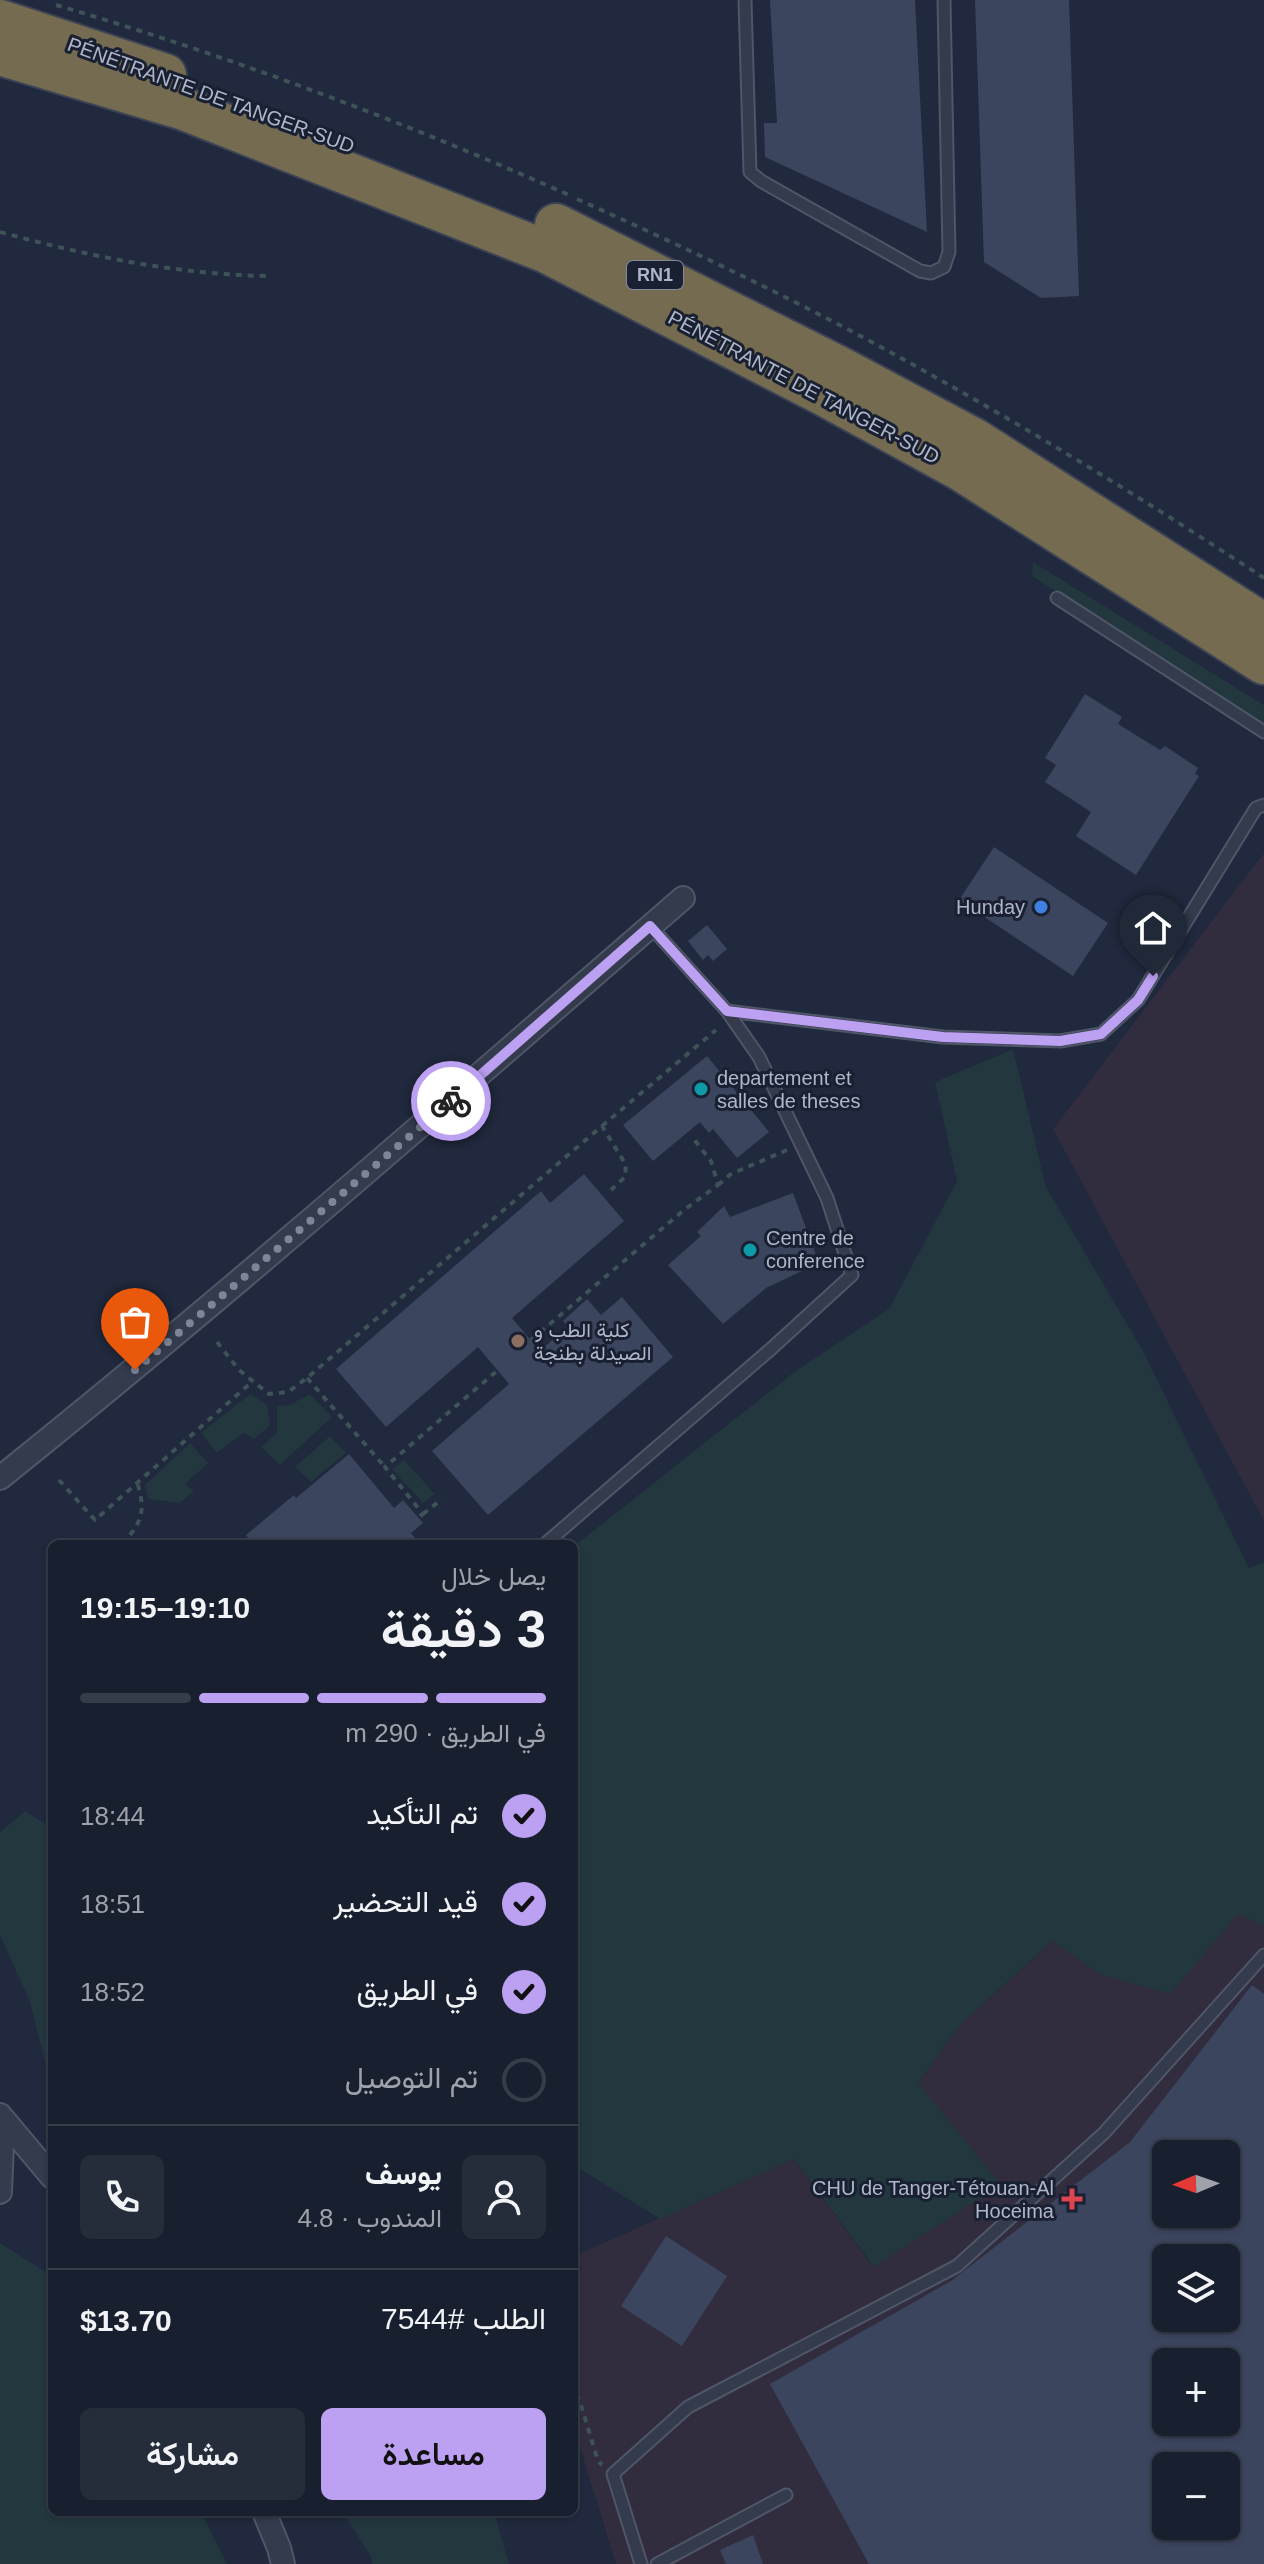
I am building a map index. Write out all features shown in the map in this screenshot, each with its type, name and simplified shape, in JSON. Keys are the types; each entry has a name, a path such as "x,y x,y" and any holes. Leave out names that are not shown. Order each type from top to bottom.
{"highway":[{"name":"PÉNÉTRANTE DE TANGER-SUD","path":"0,21 193,84 557,225 975,440 1264,625"},
{"name":"PÉNÉTRANTE DE TANGER-SUD","path":"0,54 184,109 547,252 825,395 960,469 1264,663"}],"street":[{"path":"0,1478 147,1360 683,898"},
{"path":"2,2117 48,2172"},
{"path":"0,2192 2,2117"},
{"path":"266,2516 283,2564"}],"lane":[{"path":"745,0 750,172 920,271 931,273 944,267 949,252 944,0"},
{"path":"1057,598 1264,732"},
{"path":"727,1011 943,1037 1060,1041 1101,1034 1138,1000 1256,808 1264,805"},
{"path":"550,1540 852,1275 827,1198 759,1057 727,1011 650,926"},
{"path":"641,2564 613,2474 688,2407 957,2266 1104,2133 1264,1955"},
{"path":"657,2564 786,2495"}],"path":[{"path":"0,232 72,252 140,265 198,273 266,276"},
{"path":"217,1342 239,1370 269,1394 288,1392 716,1030"},
{"path":"602,1126 626,1165 625,1177 611,1190"},
{"path":"692,1137 711,1161 718,1185"},
{"path":"531,1340 731,1174 801,1144"},
{"path":"385,1467 498,1370"},
{"path":"307,1378 385,1467 421,1515 442,1499"},
{"path":"59,1480 95,1520 253,1381"},
{"path":"125,1540 139,1524 143,1502 138,1485"},
{"path":"578,2395 598,2461 613,2474"}],"shaded area":[{"path":"1033,562 1264,705 1264,723 1032,576"},
{"path":"1264,853 1264,1521 1053,1129"},
{"path":"1013,1049 1046,1187 1143,1351 1249,1568 1264,1562 1264,1926 1238,1914 1170,1994 1102,1975 1052,1941 959,2026 918,2083 1001,2184 874,2267 794,2159 660,2219 578,2168 578,1543 793,1373 889,1309 957,1181 935,1082"},
{"path":"250,1394 267,1405 270,1426 254,1439 243,1433 217,1453 201,1433"},
{"path":"310,1394 332,1417 280,1465 261,1447 277,1433 277,1406 289,1405"},
{"path":"330,1436 346,1453 311,1482 295,1467"},
{"path":"190,1443 208,1463 185,1484 194,1491 180,1503 148,1499 145,1485"},
{"path":"404,1460 435,1494 423,1503 392,1469"},
{"path":"25,1811 48,1825 48,2073 30,2002 0,1935 0,1832"},
{"name":"CHU de Tanger-Tétouan-Al Hoceima","path":"1264,1823 1264,2564 616,2564 578,2441 578,2254 794,2159 873,2267 918,2083 959,2026 1095,1902"},
{"path":"0,2243 48,2273 48,2516 203,2516 227,2564 0,2564"},
{"path":"345,2516 495,2516 509,2564 372,2564 371,2557"}],"building":[{"path":"770,0 915,0 927,232 765,157 764,123 777,123"},
{"path":"975,0 1069,0 1079,296 1041,298 984,262"},
{"path":"1085,694 1122,717 1118,724 1160,750 1165,746 1198,768 1195,774 1199,776 1136,875 1076,836 1091,812 1045,782 1056,765 1045,758"},
{"path":"994,847 1108,923 1073,976 959,900"},
{"path":"707,925 727,949 713,961 708,955 703,960 688,941"},
{"name":"departement et salles de theses","path":"707,1056 769,1132 737,1158 713,1129 709,1133 700,1122 653,1161 623,1125"},
{"path":"584,1174 624,1221 512,1318 540,1351 568,1326 563,1321 587,1299 601,1315 622,1297 673,1357 488,1515 432,1451 509,1384 478,1347 386,1427 336,1369 541,1191 550,1203"},
{"name":"Centre de conference","path":"793,1193 819,1263 766,1288 723,1324 668,1265 701,1236 697,1232 724,1206 730,1217"},
{"path":"349,1454 394,1508 403,1500 423,1523 411,1533 417,1540 250,1540 246,1535 294,1495 296,1498"},
{"path":"1252,1985 1264,1994 1264,2564 869,2564 770,2384 951,2281 1130,2142"},
{"path":"666,2236 727,2276 682,2346 621,2306"},
{"path":"753,2535 763,2564 726,2564 720,2550"}],"way so far":[{"path":"135,1370 451,1101"}],"place":[{"name":"Hunday","path":"1041,907"},
{"name":"departement et salles de theses","path":"701,1089"},
{"name":"Centre de conference","path":"750,1250"},
{"name":"كلية الطب و الصيدلة بطنجة","path":"518,1341"},
{"name":"CHU de Tanger-Tétouan-Al Hoceima","path":"1072,2199"}],"route":[{"path":"451,1101 650,926 727,1011 943,1037 1060,1041 1101,1034 1138,1000 1153,976"}]}
